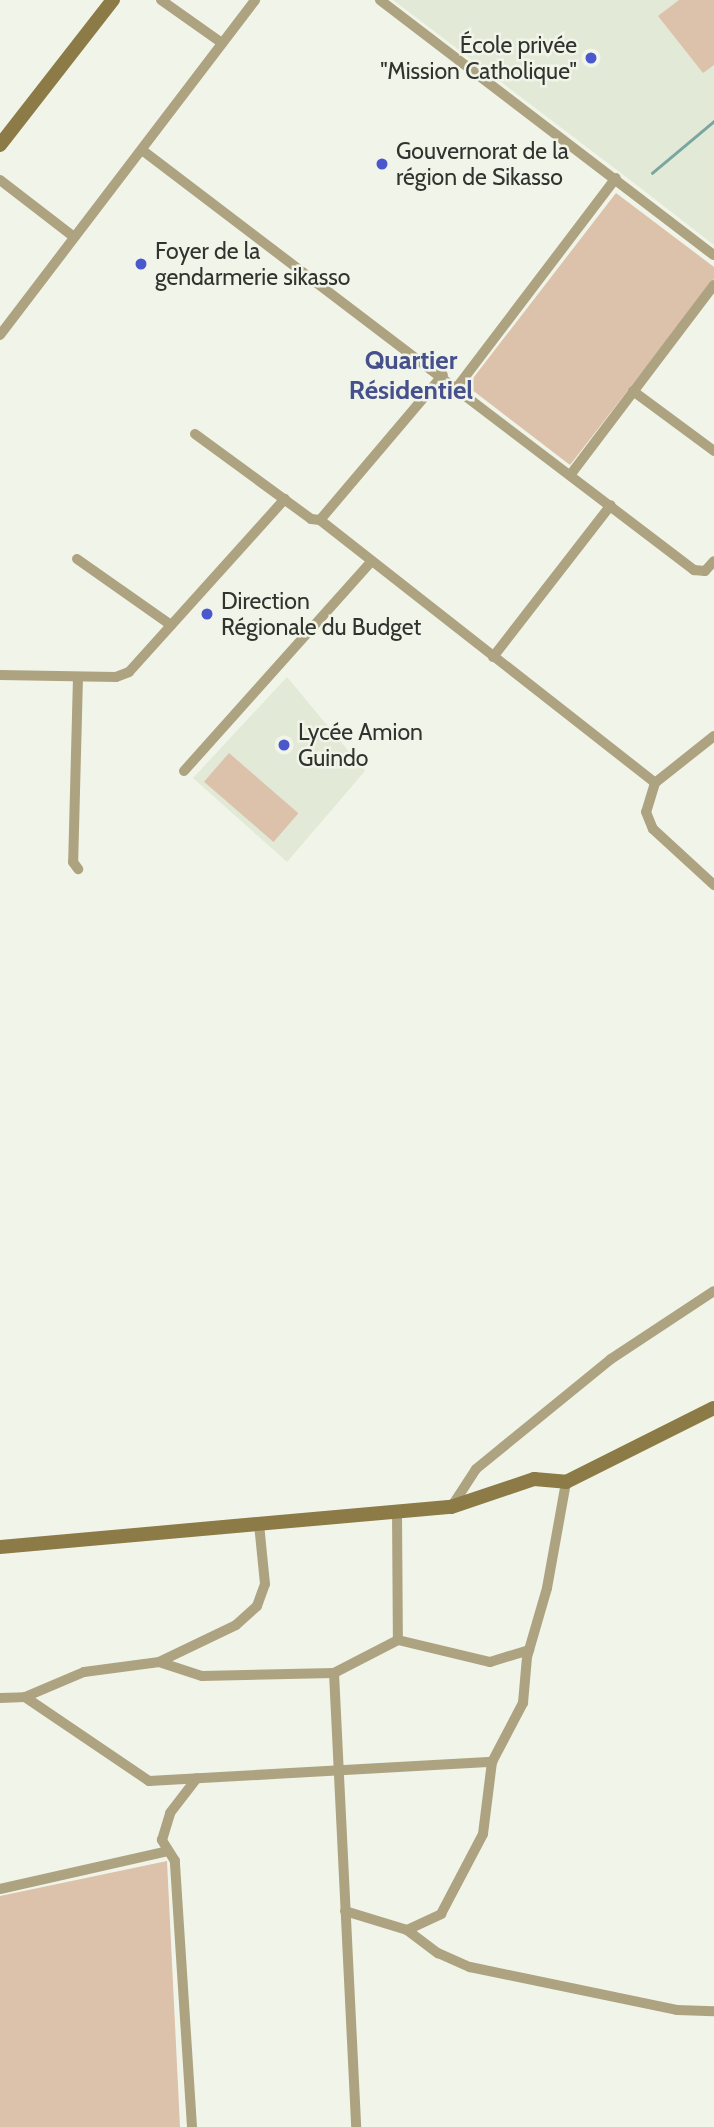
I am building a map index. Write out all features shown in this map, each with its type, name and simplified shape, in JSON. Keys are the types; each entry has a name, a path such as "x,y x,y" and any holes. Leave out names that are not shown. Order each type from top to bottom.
{"street":[{"path":"0,145 113,0"},
{"path":"160,0 222,43"},
{"path":"0,335 255,0"},
{"path":"380,0 714,255"},
{"path":"142,150 458,386 694,570 705,571 714,561"},
{"path":"458,386 616,178"},
{"path":"0,180 74,237"},
{"path":"571,474 714,285"},
{"path":"320,520 443,375"},
{"path":"632,391 714,451"},
{"path":"195,434 285,499 320,520 655,783"},
{"path":"0,675 124,675 285,499"},
{"path":"493,657 611,505"},
{"path":"78,559 171,625"},
{"path":"184,771 371,562"},
{"path":"78,677 73,862 78,869"},
{"path":"714,736 655,783 646,812 648,820 714,885"},
{"path":"451,1507 476,1469 611,1359 714,1291"},
{"path":"0,1547 451,1507 534,1479 566,1482 714,1408"},
{"path":"407,1930 441,1914 467,1869 483,1834 492,1762 523,1703 529,1650 547,1588 566,1482"},
{"path":"397,1512 398,1640"},
{"path":"0,1698 25,1697 84,1672 159,1662 236,1625 257,1606 265,1584 259,1524"},
{"path":"159,1662 202,1676 334,1673 398,1640 490,1662 529,1650"},
{"path":"334,1673 356,2127"},
{"path":"25,1697 149,1781 492,1762"},
{"path":"192,2127 175,1861 162,1840 170,1813 197,1778"},
{"path":"0,1889 168,1851"},
{"path":"345,1911 407,1930 438,1953 470,1967 677,2010 714,2011"}],"shaded area":[{"name":"École privée \"Mission Catholique\"","path":"393,0 714,0 714,245 634,183"},
{"path":"679,0 714,0 714,65 703,73 658,16"},
{"path":"616,193 714,267 714,279 570,465 467,386"},
{"name":"Lycée Amion Guindo","path":"287,677 365,771 287,862 193,778"},
{"path":"229,753 298,813 274,842 204,782"},
{"path":"167,1861 180,2127 0,2127 0,1896"}],"waterway":[{"path":"652,173 714,121"}],"place":[{"name":"École privée \"Mission Catholique\"","path":"591,58"},
{"name":"Gouvernorat de la région de Sikasso","path":"382,164"},
{"name":"Foyer de la gendarmerie sikasso","path":"141,264"},
{"name":"Direction Régionale du Budget","path":"207,614"},
{"name":"Lycée Amion Guindo","path":"284,745"}],"district":[{"name":"Quartier Résidentiel","path":"411,376"}]}
